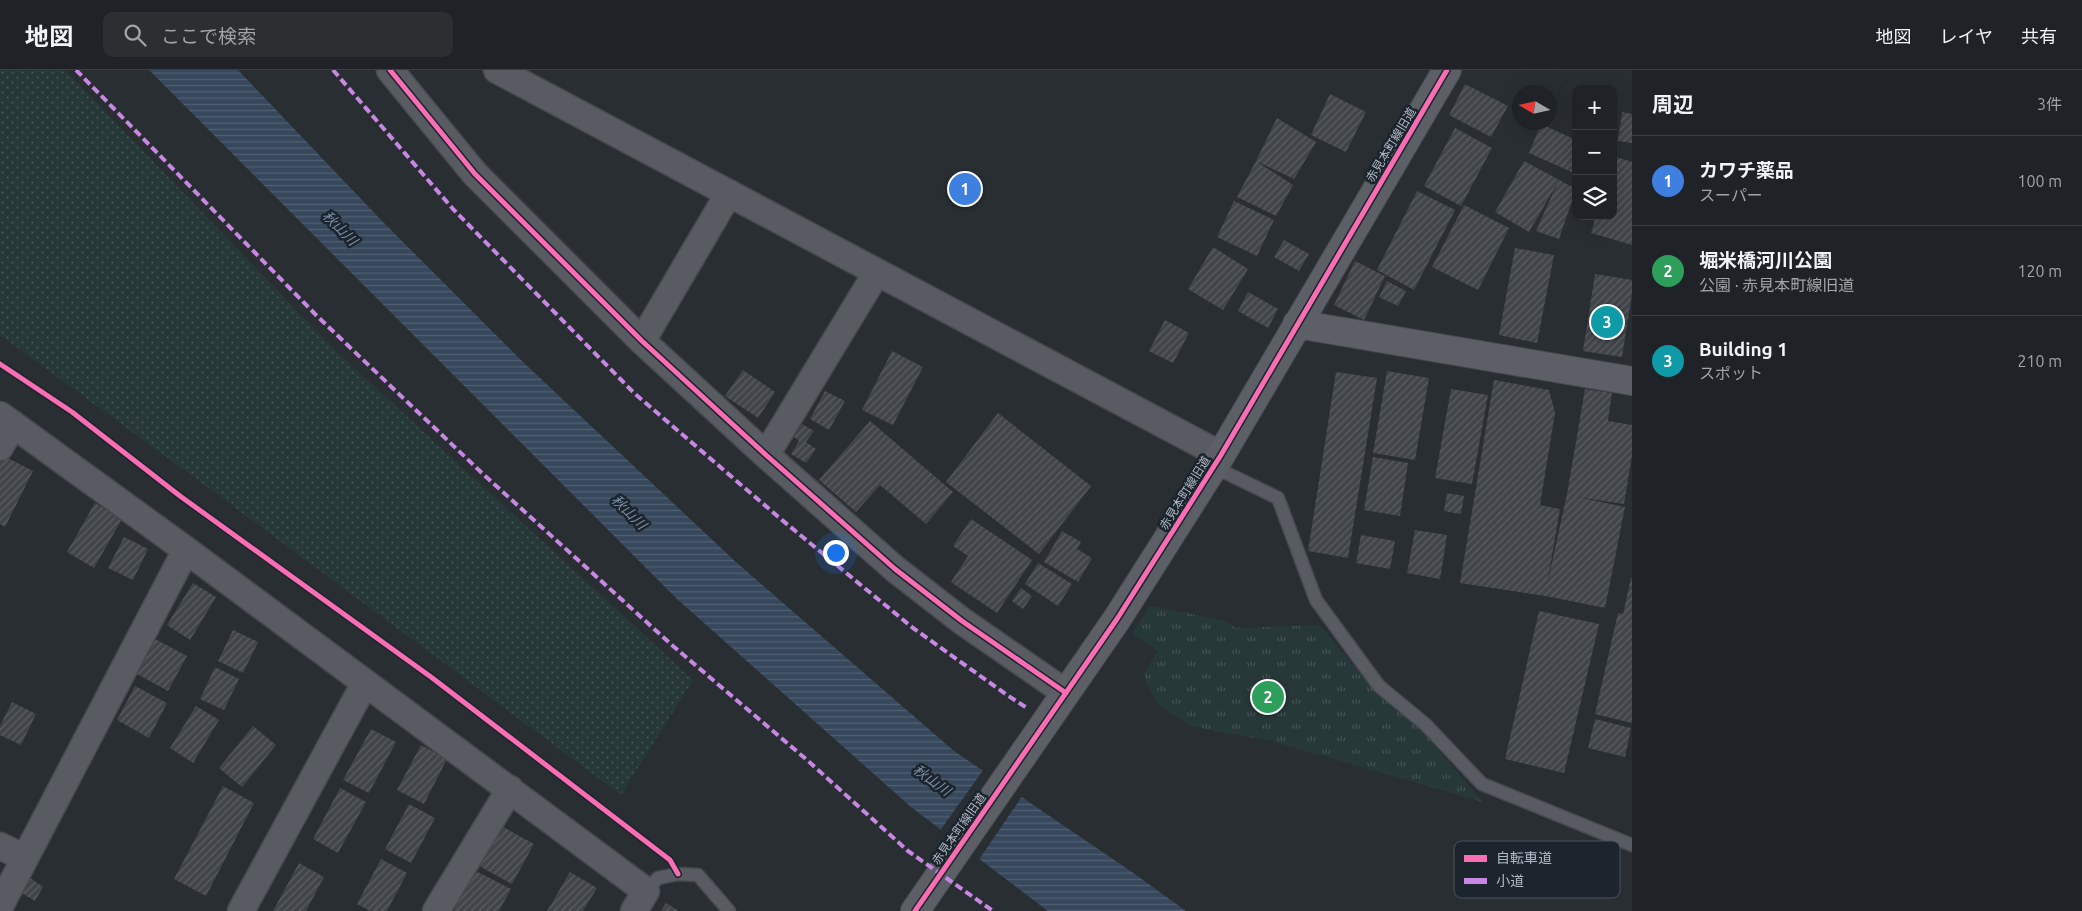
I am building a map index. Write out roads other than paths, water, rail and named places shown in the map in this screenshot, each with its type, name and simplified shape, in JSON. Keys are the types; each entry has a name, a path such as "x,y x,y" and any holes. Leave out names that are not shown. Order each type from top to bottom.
{"street":[{"path":"390,70 475,174 642,341 766,456 894,569 962,621 1066,693"},
{"path":"497,70 877,272 1217,461"},
{"name":"赤見本町線旧道","path":"915,911 1117,620 1217,461 1447,70"},
{"path":"642,341 729,193"},
{"path":"766,456 877,272"},
{"path":"1298,324 1632,381"},
{"path":"0,447 6,420 510,789 640,901"},
{"path":"0,906 186,550"},
{"path":"241,911 365,682"},
{"path":"436,911 510,789"},
{"path":"0,846 25,858"}],"lane":[{"path":"1217,461 1278,498 1316,600 1379,686 1425,724 1482,784 1632,845"},
{"path":"640,901 658,878 678,874 698,875 729,911"}],"water":[{"name":"秋山川","path":"149,70 238,70 382,221 524,363 737,563 954,751 1186,911 1048,911 911,807 677,599"}],"place":[{"name":"カワチ薬品","path":"965,189"},
{"name":"Building 1","path":"1607,322"},
{"name":"堀米橋河川公園","path":"1268,697"}]}
